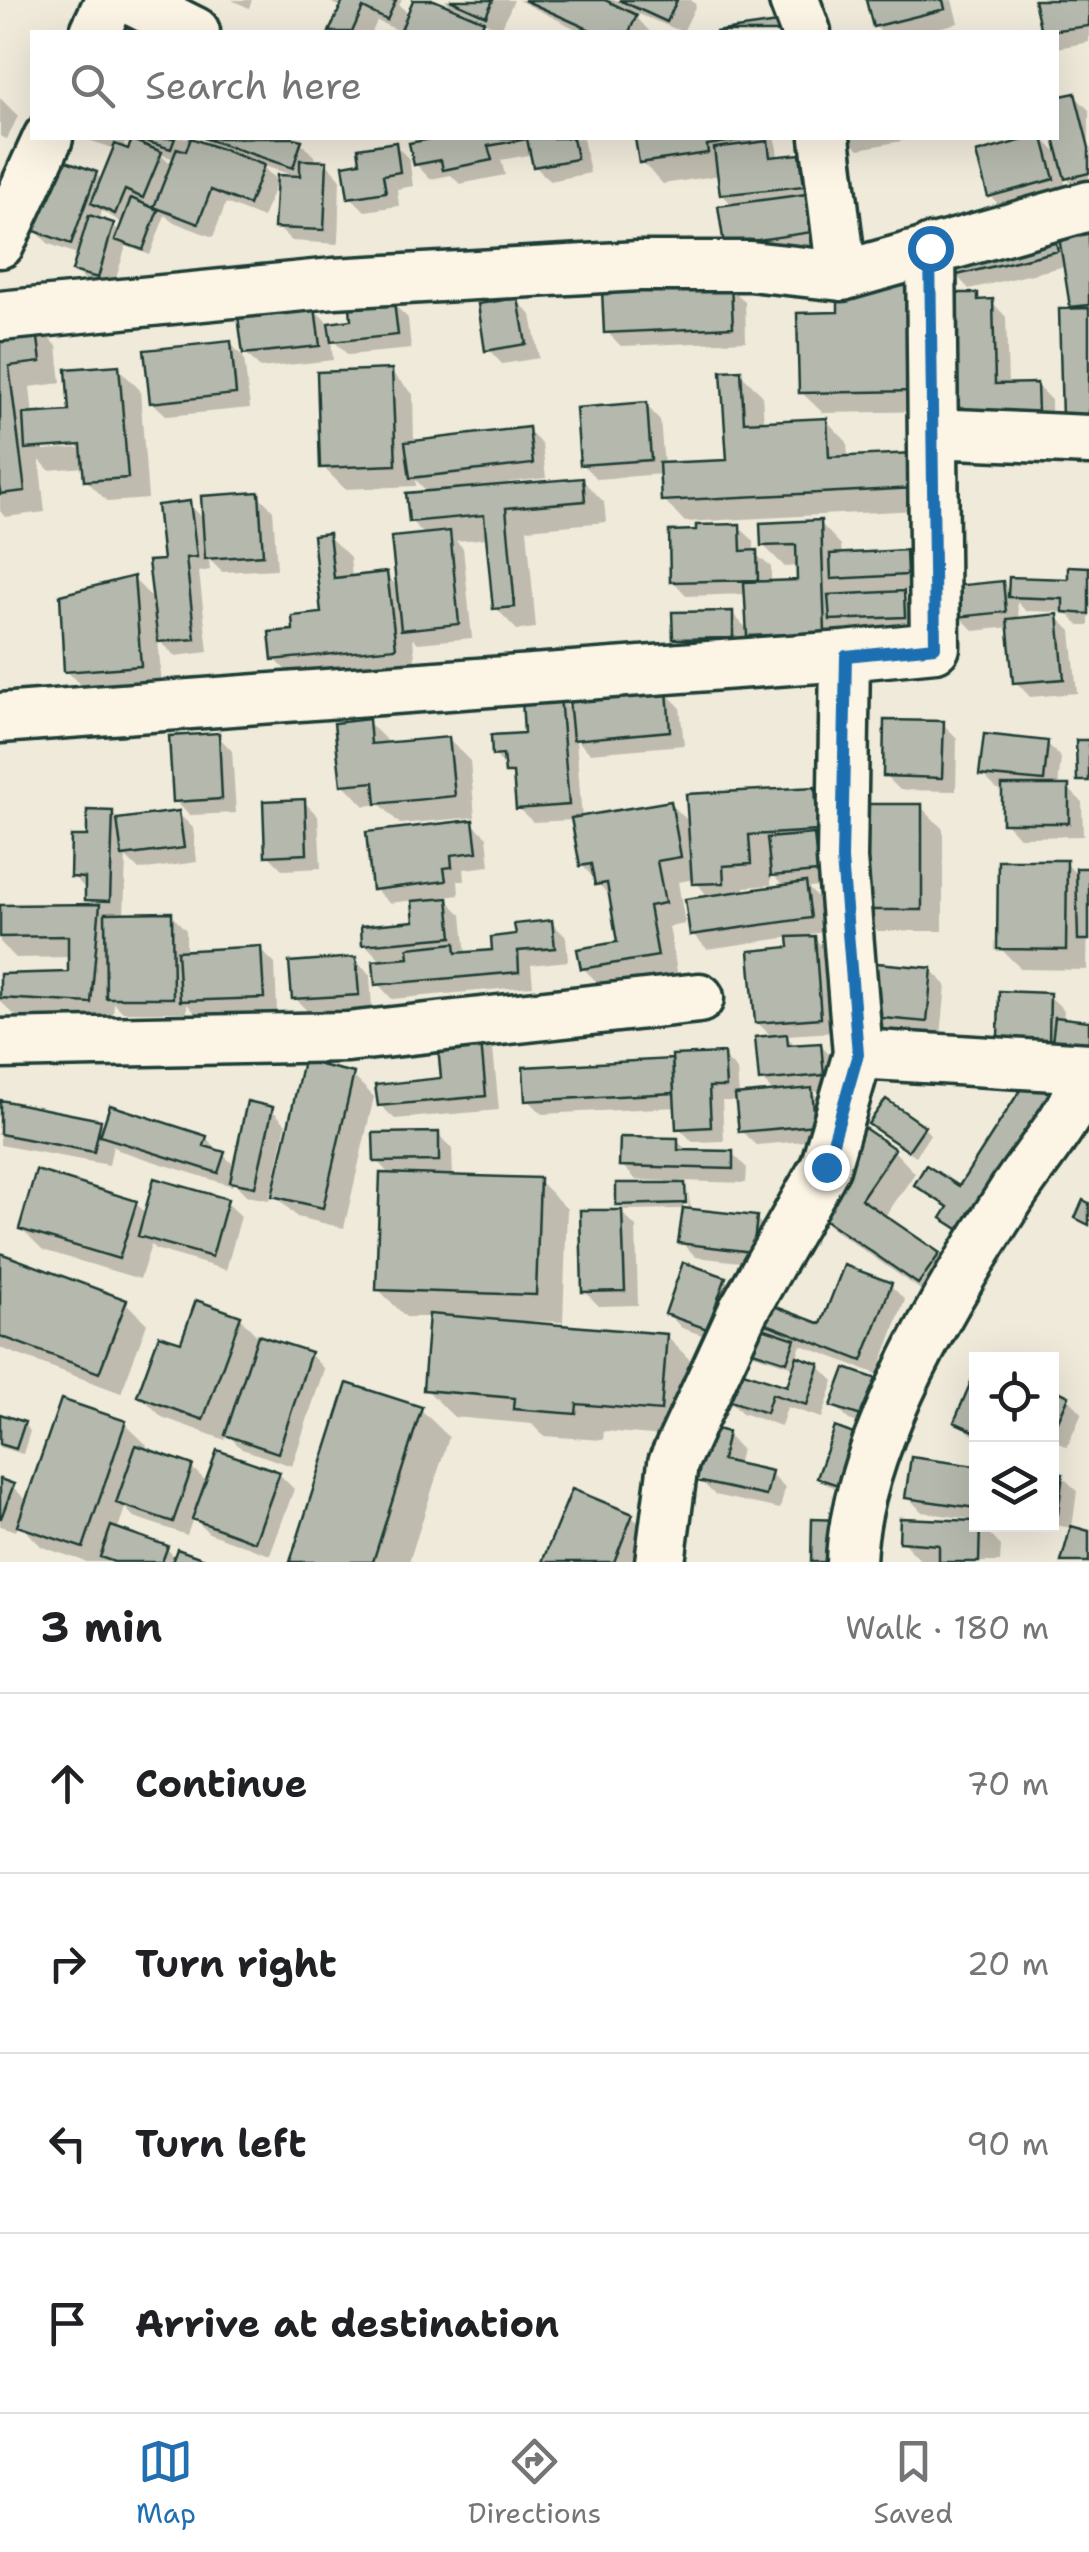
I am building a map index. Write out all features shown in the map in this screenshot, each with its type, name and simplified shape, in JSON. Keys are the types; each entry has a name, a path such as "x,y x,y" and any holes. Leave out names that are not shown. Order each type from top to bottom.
{"street":[{"path":"96,30 110,0"},
{"path":"130,0 191,30"},
{"path":"794,0 805,30"},
{"path":"0,243 47,140"},
{"path":"824,140 842,276"},
{"path":"0,316 334,283 639,266 750,266 842,276 1089,206"},
{"path":"0,718 935,647 930,248"},
{"path":"933,432 1089,440"},
{"path":"660,1562 673,1463 743,1310 826,1167 858,1054 842,859 846,656"},
{"path":"0,1044 347,1037 699,998"},
{"path":"851,1562 852,1536 874,1449 911,1371 987,1232 1045,1143 1074,1107 1088,1068 858,1054"}],"building":[{"path":"340,0 396,0 387,20 363,8 353,30 330,30 343,1"},
{"path":"413,0 434,0 484,21 480,30 401,30"},
{"path":"450,0 493,0 486,16"},
{"path":"524,0 605,0 637,15 630,30 591,30"},
{"path":"619,0 677,0 667,22"},
{"path":"866,0 943,0 945,9 873,27"},
{"path":"1034,0 1089,0 1089,26 1041,30"},
{"path":"777,23 778,30 729,30"},
{"path":"1075,93 1089,148 1089,173 1065,179 1055,140 1059,140 1059,96"},
{"path":"132,140 162,152 143,198 125,190 115,214 91,203 115,144 128,149"},
{"path":"142,140 174,140 171,149"},
{"path":"190,140 196,140 264,165 249,205 211,190 198,224 154,207 177,148 186,151"},
{"path":"210,140 302,140 293,168"},
{"path":"521,140 488,146 492,160 443,170 441,160 414,165 409,143"},
{"path":"527,140 573,140 577,159 533,167"},
{"path":"635,140 741,140 707,145 708,153 639,163"},
{"path":"1024,140 1044,140 1054,179 988,197 976,153"},
{"path":"768,141 770,157 800,154 804,186 720,195 714,148"},
{"path":"396,142 400,172 383,175 386,192 348,198 343,165 360,162 358,148"},
{"path":"58,158 97,172 71,244 32,230"},
{"path":"300,160 327,161 324,230 274,228 277,175 300,176"},
{"path":"807,194 812,232 724,245 718,206"},
{"path":"131,198 158,210 143,250 115,240"},
{"path":"89,215 114,223 98,278 72,271"},
{"path":"1089,219 1089,305 1070,307 1057,224"},
{"path":"1053,231 1058,251 953,276 948,256"},
{"path":"915,282 918,391 799,393 797,313 838,312 838,284"},
{"path":"731,284 733,327 604,333 602,290"},
{"path":"955,293 978,293 978,300 993,299 995,384 1037,383 1038,413 959,415"},
{"path":"518,298 526,344 485,351 478,304"},
{"path":"394,301 398,335 331,342 328,323 351,320 350,306"},
{"path":"315,307 320,346 243,354 238,316"},
{"path":"1089,308 1089,418 1062,419 1059,309"},
{"path":"36,322 41,362 9,366 25,491 0,494 0,326"},
{"path":"231,341 236,394 150,403 144,350"},
{"path":"119,365 128,478 84,481 81,445 25,449 23,414 69,411 66,369"},
{"path":"392,369 396,465 320,468 317,372"},
{"path":"741,370 744,422 827,418 829,457 914,453 916,488 661,501 659,463 727,460 721,371"},
{"path":"647,402 651,460 580,465 576,408"},
{"path":"529,427 533,464 410,478 405,442"},
{"path":"583,478 585,501 506,508 515,607 493,609 484,515 409,522 406,493"},
{"path":"259,492 263,555 205,559 201,496"},
{"path":"190,501 197,557 186,558 195,639 158,642 148,561 163,560 157,505"},
{"path":"821,520 825,633 747,636 744,582 797,580 796,545 761,546 760,523"},
{"path":"740,524 741,551 757,550 758,580 670,582 669,531 696,530 696,525"},
{"path":"450,531 459,624 401,630 391,537"},
{"path":"329,533 334,578 387,572 396,648 272,660 269,632 293,630 292,616 321,613 313,535"},
{"path":"906,550 907,575 831,579 830,554"},
{"path":"1068,566 1089,567 1089,614 1063,612 1063,599 1008,597 1009,577 1068,579"},
{"path":"134,576 141,666 64,672 60,595"},
{"path":"1003,581 1006,612 957,617 953,586"},
{"path":"904,591 905,617 830,620 828,595"},
{"path":"733,611 733,638 673,639 672,612"},
{"path":"1058,614 1064,679 1013,683 1007,619"},
{"path":"667,690 670,731 573,740 569,699"},
{"path":"560,696 569,805 516,809 513,773 505,773 503,755 492,756 491,735 524,733 522,699"},
{"path":"369,719 371,744 449,737 455,796 376,804 374,782 341,785 334,723"},
{"path":"884,720 944,721 942,778 883,776"},
{"path":"219,733 222,799 173,802 169,736"},
{"path":"984,734 1048,741 1044,781 979,775"},
{"path":"1076,740 1089,740 1089,781 1077,781"},
{"path":"1002,785 1069,785 1069,823 1002,823"},
{"path":"815,787 818,831 749,835 751,864 723,866 724,883 692,884 686,794"},
{"path":"305,799 307,854 265,856 263,801"},
{"path":"671,801 681,857 657,861 665,903 649,906 658,956 581,969 577,949 617,942 607,883 595,885 591,864 580,866 571,818"},
{"path":"853,804 922,804 922,910 854,910"},
{"path":"87,810 113,811 110,901 85,900 85,878 70,877 71,836 87,836"},
{"path":"179,811 184,848 122,856 117,819"},
{"path":"473,820 477,852 451,855 452,867 444,868 446,881 372,890 366,832"},
{"path":"814,834 818,872 771,876 767,838"},
{"path":"998,860 1067,860 1066,950 997,949"},
{"path":"1076,868 1089,868 1089,940 1078,940"},
{"path":"806,882 811,918 690,935 685,899"},
{"path":"448,898 452,937 362,945 361,926 414,921 412,901"},
{"path":"100,904 91,1003 0,998 0,974 68,972 68,936 0,937 0,905"},
{"path":"172,912 173,998 106,998 105,913"},
{"path":"552,920 555,948 518,951 519,972 375,985 373,961 409,958 408,948 455,943 456,953 492,950 491,937 516,934 514,924"},
{"path":"815,936 821,1018 755,1023 749,951 789,947 788,937"},
{"path":"261,946 264,998 180,1001 177,951"},
{"path":"356,957 359,995 292,999 289,962"},
{"path":"866,962 932,968 927,1022 861,1016"},
{"path":"999,991 1050,993 1049,1042 998,1040"},
{"path":"1055,1017 1089,1021 1089,1046 1052,1042"},
{"path":"480,1031 486,1096 378,1106 375,1085 441,1078 437,1036"},
{"path":"787,1034 788,1045 821,1043 824,1075 759,1081 755,1037"},
{"path":"724,1053 726,1087 709,1087 711,1127 676,1129 672,1055"},
{"path":"672,1059 674,1093 525,1101 523,1067"},
{"path":"303,1061 354,1073 323,1208 272,1196"},
{"path":"1031,1073 1055,1088 963,1232 941,1218 948,1207 914,1185 926,1165 959,1186"},
{"path":"812,1088 815,1125 739,1132 735,1095"},
{"path":"886,1099 925,1126 908,1151 868,1124"},
{"path":"0,1100 101,1120 94,1152 0,1134"},
{"path":"247,1101 273,1107 255,1187 230,1182"},
{"path":"110,1105 207,1136 204,1146 225,1152 218,1173 100,1136"},
{"path":"863,1127 895,1149 861,1199 940,1253 918,1284 808,1208"},
{"path":"439,1132 439,1161 374,1162 373,1133"},
{"path":"620,1137 678,1138 678,1150 733,1151 733,1169 619,1166"},
{"path":"36,1170 137,1201 119,1259 19,1229"},
{"path":"380,1173 540,1178 536,1295 376,1290"},
{"path":"154,1178 228,1199 212,1257 138,1236"},
{"path":"616,1183 685,1183 686,1203 616,1205"},
{"path":"1083,1200 1089,1203 1089,1225 1075,1218"},
{"path":"683,1208 757,1216 753,1252 678,1243"},
{"path":"580,1210 622,1210 625,1291 582,1292"},
{"path":"0,1253 127,1300 99,1373 0,1336"},
{"path":"683,1262 726,1277 707,1329 665,1314"},
{"path":"844,1265 892,1283 862,1361 751,1318 758,1300 821,1324"},
{"path":"196,1300 241,1316 203,1420 137,1396 159,1335 181,1342"},
{"path":"429,1314 667,1334 661,1411 577,1404 576,1414 513,1409 514,1398 423,1390"},
{"path":"742,1321 795,1339 787,1362 734,1345"},
{"path":"258,1335 311,1352 278,1453 225,1435"},
{"path":"797,1356 820,1364 807,1405 772,1394 766,1413 725,1399 734,1369 787,1386"},
{"path":"845,1368 880,1380 867,1418 831,1406"},
{"path":"347,1383 422,1407 373,1562 290,1562"},
{"path":"969,1387 969,1429 954,1422"},
{"path":"1059,1391 1069,1396 1059,1418"},
{"path":"61,1399 126,1421 83,1548 17,1526"},
{"path":"0,1414 25,1422 16,1449 0,1444"},
{"path":"709,1427 728,1432 722,1460 772,1471 766,1496 697,1481"},
{"path":"835,1427 856,1435 838,1485 817,1478"},
{"path":"136,1445 193,1465 173,1522 116,1503"},
{"path":"217,1450 280,1472 255,1542 192,1519"},
{"path":"911,1457 969,1465 969,1507 905,1498"},
{"path":"1059,1473 1063,1474 1059,1506"},
{"path":"0,1479 14,1484 1,1518 0,1518"},
{"path":"572,1489 633,1514 614,1562 542,1562"},
{"path":"900,1518 969,1521 969,1532 980,1532 979,1562 939,1562 939,1545 899,1542"},
{"path":"812,1519 842,1520 841,1562 811,1562"},
{"path":"111,1526 168,1546 162,1562 114,1562 100,1557"},
{"path":"1071,1526 1089,1531 1089,1562 1061,1562"},
{"path":"177,1549 213,1562 172,1562"}],"route":[{"path":"826,1167 858,1054 842,859 846,656 935,647 930,248"}]}
